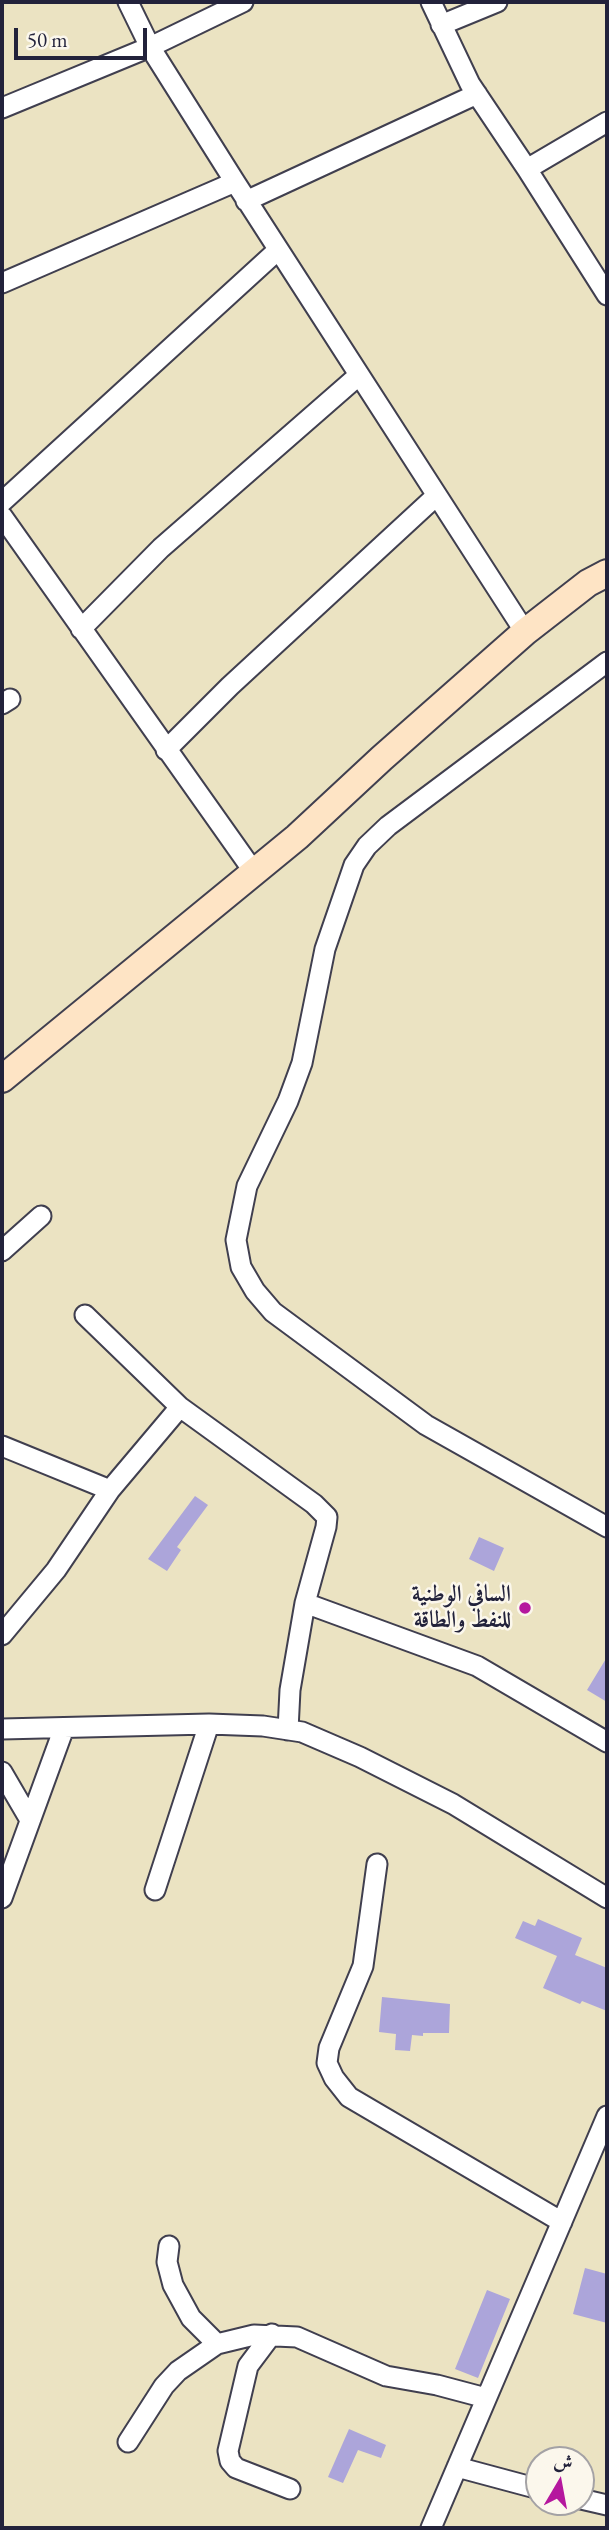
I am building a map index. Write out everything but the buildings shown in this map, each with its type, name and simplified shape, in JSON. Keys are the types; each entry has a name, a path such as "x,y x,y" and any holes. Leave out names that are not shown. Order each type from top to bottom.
{"main road":[{"path":"2,1079 297,837 525,632 588,583 607,572"}],"street":[{"path":"128,2 150,47 234,182 435,497 525,632"},
{"path":"2,108 150,47 243,2"},
{"path":"432,2 464,74 607,295"},
{"path":"441,25 497,2"},
{"path":"246,201 477,94"},
{"path":"527,169 607,122"},
{"path":"2,283 234,182"},
{"path":"2,502 278,250"},
{"path":"81,629 160,548 358,376"},
{"path":"166,750 230,686 435,497"},
{"path":"2,516 254,872"},
{"path":"607,662 388,826 367,846 354,865 325,949 302,1063 288,1101 247,1186 236,1240 241,1268 255,1291 273,1312 426,1425 607,1527"},
{"path":"2,1251 41,1216"},
{"path":"85,1315 180,1406 323,1511 327,1517 304,1602 290,1690 288,1730"},
{"path":"6,1624 56,1570 110,1490 180,1406"},
{"path":"2,1446 110,1490"},
{"path":"304,1602 477,1666 607,1742"},
{"path":"155,1890 209,1724"},
{"path":"2,1729 209,1724 263,1726 302,1732 360,1756 453,1804 607,1898"},
{"path":"2,1898 64,1728"},
{"path":"2,1772 30,1820"},
{"path":"377,1864 363,1966 329,2048 327,2063 330,2071 349,2097 562,2222"},
{"path":"431,2528 607,2116"},
{"path":"169,2245 167,2262 173,2285 191,2318 217,2344"},
{"path":"272,2334 248,2366 228,2451 230,2461 236,2468 289,2490"},
{"path":"128,2442 164,2386 178,2371 217,2344 254,2335 297,2337 386,2375 486,2398"},
{"path":"457,2467 525,2485"}],"place":[{"name":"السافي الوطنية للنفط والطاقة","path":"525,1608"}]}
